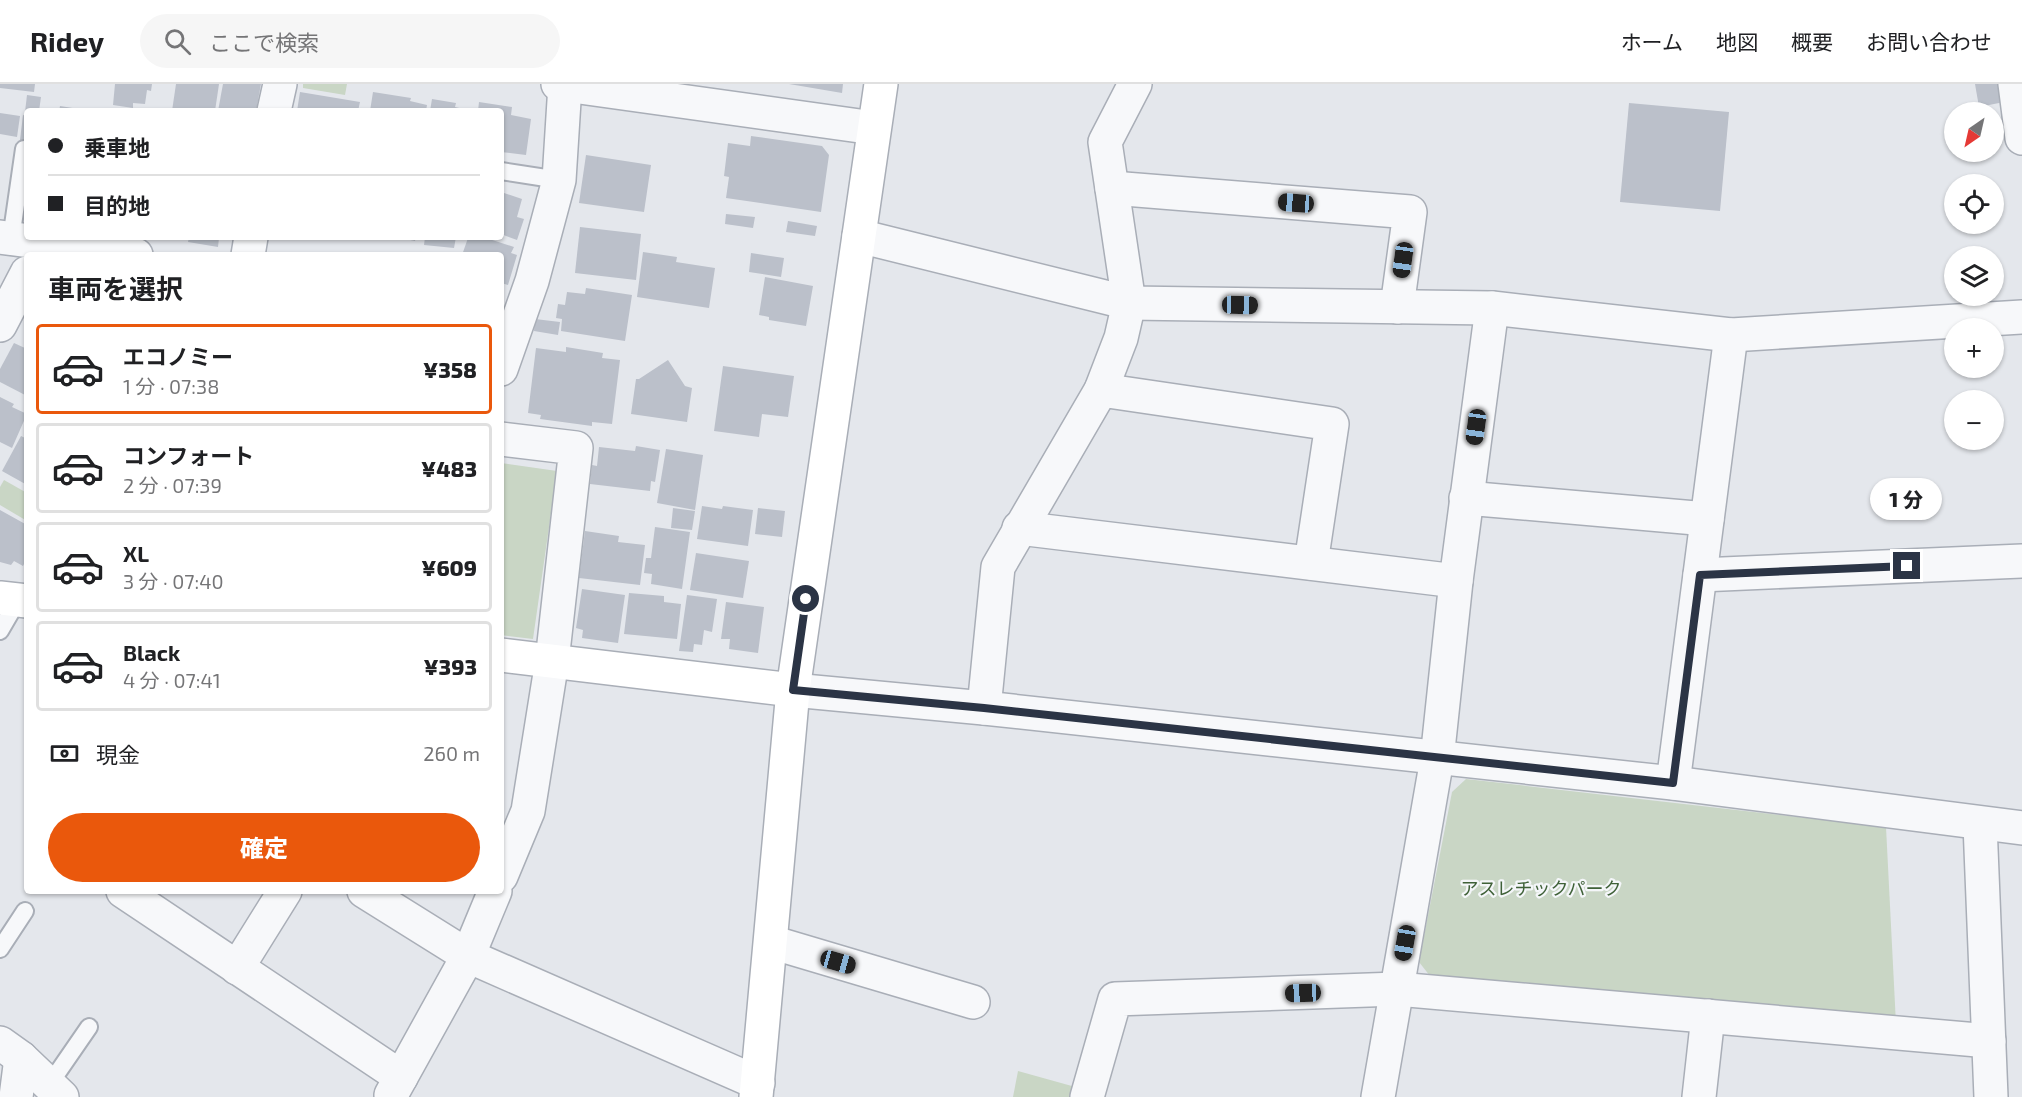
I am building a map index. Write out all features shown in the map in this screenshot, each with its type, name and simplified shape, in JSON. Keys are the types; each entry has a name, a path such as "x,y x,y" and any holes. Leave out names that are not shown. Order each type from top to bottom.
{"street":[{"path":"275,108 280,84"},
{"path":"504,360 532,281 559,180 562,84 874,128"},
{"path":"369,894 468,956 757,1090 793,690 881,84"},
{"path":"984,708 998,567 1101,390 1121,338 1129,303 1105,142 1135,84"},
{"path":"2016,84 2022,138"},
{"path":"1112,188 1410,212 1397,307"},
{"path":"859,236 1129,303 1492,308 1731,335 2022,317"},
{"path":"22,244 105,252"},
{"path":"0,325 24,279"},
{"path":"1378,1097 1437,759 1466,498 1492,308"},
{"path":"1673,783 1731,335"},
{"path":"1101,390 1332,424 1311,563"},
{"path":"504,439 576,448 552,661 528,811 504,869"},
{"path":"1466,498 1707,519"},
{"path":"1019,528 1456,581"},
{"path":"1700,575 2022,561"},
{"path":"504,655 793,690 984,708 1673,783 2022,828"},
{"path":"1980,824 1991,1097"},
{"path":"127,894 237,968 396,1087 468,956 494,894"},
{"path":"237,968 283,894"},
{"path":"771,942 972,1002"},
{"path":"1087,1097 1115,999 1397,989 1989,1041"},
{"path":"1699,1097 1708,1016"},
{"path":"10,1051 55,1091"},
{"path":"10,1051 16,1097"}],"lane":[{"path":"22,244 24,149"},
{"path":"504,171 559,180"},
{"path":"0,631 15,600"},
{"path":"0,949 25,911"},
{"path":"55,1091 89,1027"}],"green space":[{"path":"303,84 347,84 345,95 303,88"},
{"path":"504,463 557,471 533,639 504,635"},
{"path":"4,480 24,491 24,519 0,505 0,487"},
{"name":"アスレチックパーク","path":"1466,779 1886,827 1896,1024 1430,976 1419,962 1452,792"},
{"path":"1018,1071 1079,1088 1077,1097 1013,1097"}],"building":[{"path":"0,84 35,84 34,92 0,88"},
{"path":"115,84 152,84 151,91 147,90 145,104 133,103 133,108 113,105"},
{"path":"176,84 219,84 215,108 172,108"},
{"path":"223,84 261,84 257,108 219,108"},
{"path":"789,84 843,84 842,93"},
{"path":"1975,84 2005,84 2009,101 1978,102"},
{"path":"300,92 360,102 359,108 297,108"},
{"path":"373,92 411,98 410,101 427,105 426,108 370,108"},
{"path":"27,95 41,97 39,108 25,108"},
{"path":"432,99 456,103 455,107 459,108 430,108"},
{"path":"479,102 512,107 511,115 531,119 526,155 504,152 504,108 478,108"},
{"path":"1629,103 1729,112 1720,211 1620,202"},
{"path":"0,113 20,116 17,137 0,134"},
{"path":"23,115 24,141 20,140"},
{"path":"751,136 822,146 829,155 821,212 726,198 729,177 724,176 728,143 750,146"},
{"path":"586,155 651,165 644,212 579,203"},
{"path":"504,193 522,199 517,217 524,219 517,240 504,235"},
{"path":"726,214 755,217 753,228 725,224"},
{"path":"788,221 817,226 815,236 786,232"},
{"path":"580,227 641,234 636,280 575,273"},
{"path":"188,240 219,240 218,247 188,242"},
{"path":"425,240 455,240 454,248 424,245"},
{"path":"467,240 492,240 514,247 511,253 517,255 508,285 504,284 504,252 463,252"},
{"path":"643,252 677,257 676,262 715,268 709,308 637,297"},
{"path":"751,253 784,258 781,277 749,272"},
{"path":"765,277 813,286 806,326 769,320 769,317 759,315"},
{"path":"586,288 632,295 625,341 561,331 562,319 556,318 558,304 565,305 567,292 585,294"},
{"path":"535,319 560,322 558,335 534,331"},
{"path":"14,343 24,348 24,394 0,382 0,369"},
{"path":"566,347 603,353 602,358 620,360 612,424 592,422 592,426 540,419 541,415 528,413 536,348 566,352"},
{"path":"668,360 685,386 692,388 687,422 631,414 636,379"},
{"path":"723,366 794,376 788,417 762,414 759,437 714,431"},
{"path":"0,397 14,404 12,407 24,413 24,421 12,448 0,442"},
{"path":"21,436 24,438 24,483 2,471"},
{"path":"636,446 660,450 655,482 651,481 650,491 590,484 592,465 597,466 599,447 635,451"},
{"path":"666,449 703,455 695,510 657,503"},
{"path":"702,506 753,510 748,546 697,539"},
{"path":"673,508 695,511 692,530 671,528"},
{"path":"758,508 785,511 782,537 755,534"},
{"path":"0,510 24,523 24,564 23,566 14,561 11,565 0,562"},
{"path":"655,527 690,532 682,589 651,584 652,574 644,573 646,558 651,558"},
{"path":"585,531 619,536 618,542 645,545 640,585 579,578"},
{"path":"696,553 749,561 743,598 690,590"},
{"path":"582,589 625,595 618,643 582,638 583,630 576,628"},
{"path":"629,593 664,596 664,602 681,604 677,639 624,634"},
{"path":"687,595 717,599 712,632 704,630 702,645 694,644 693,652 679,651"},
{"path":"726,602 764,607 758,653 729,649 730,639 721,639"}],"route":[{"path":"806,599 793,690 984,708 1673,783 1700,575 1907,566"}]}
